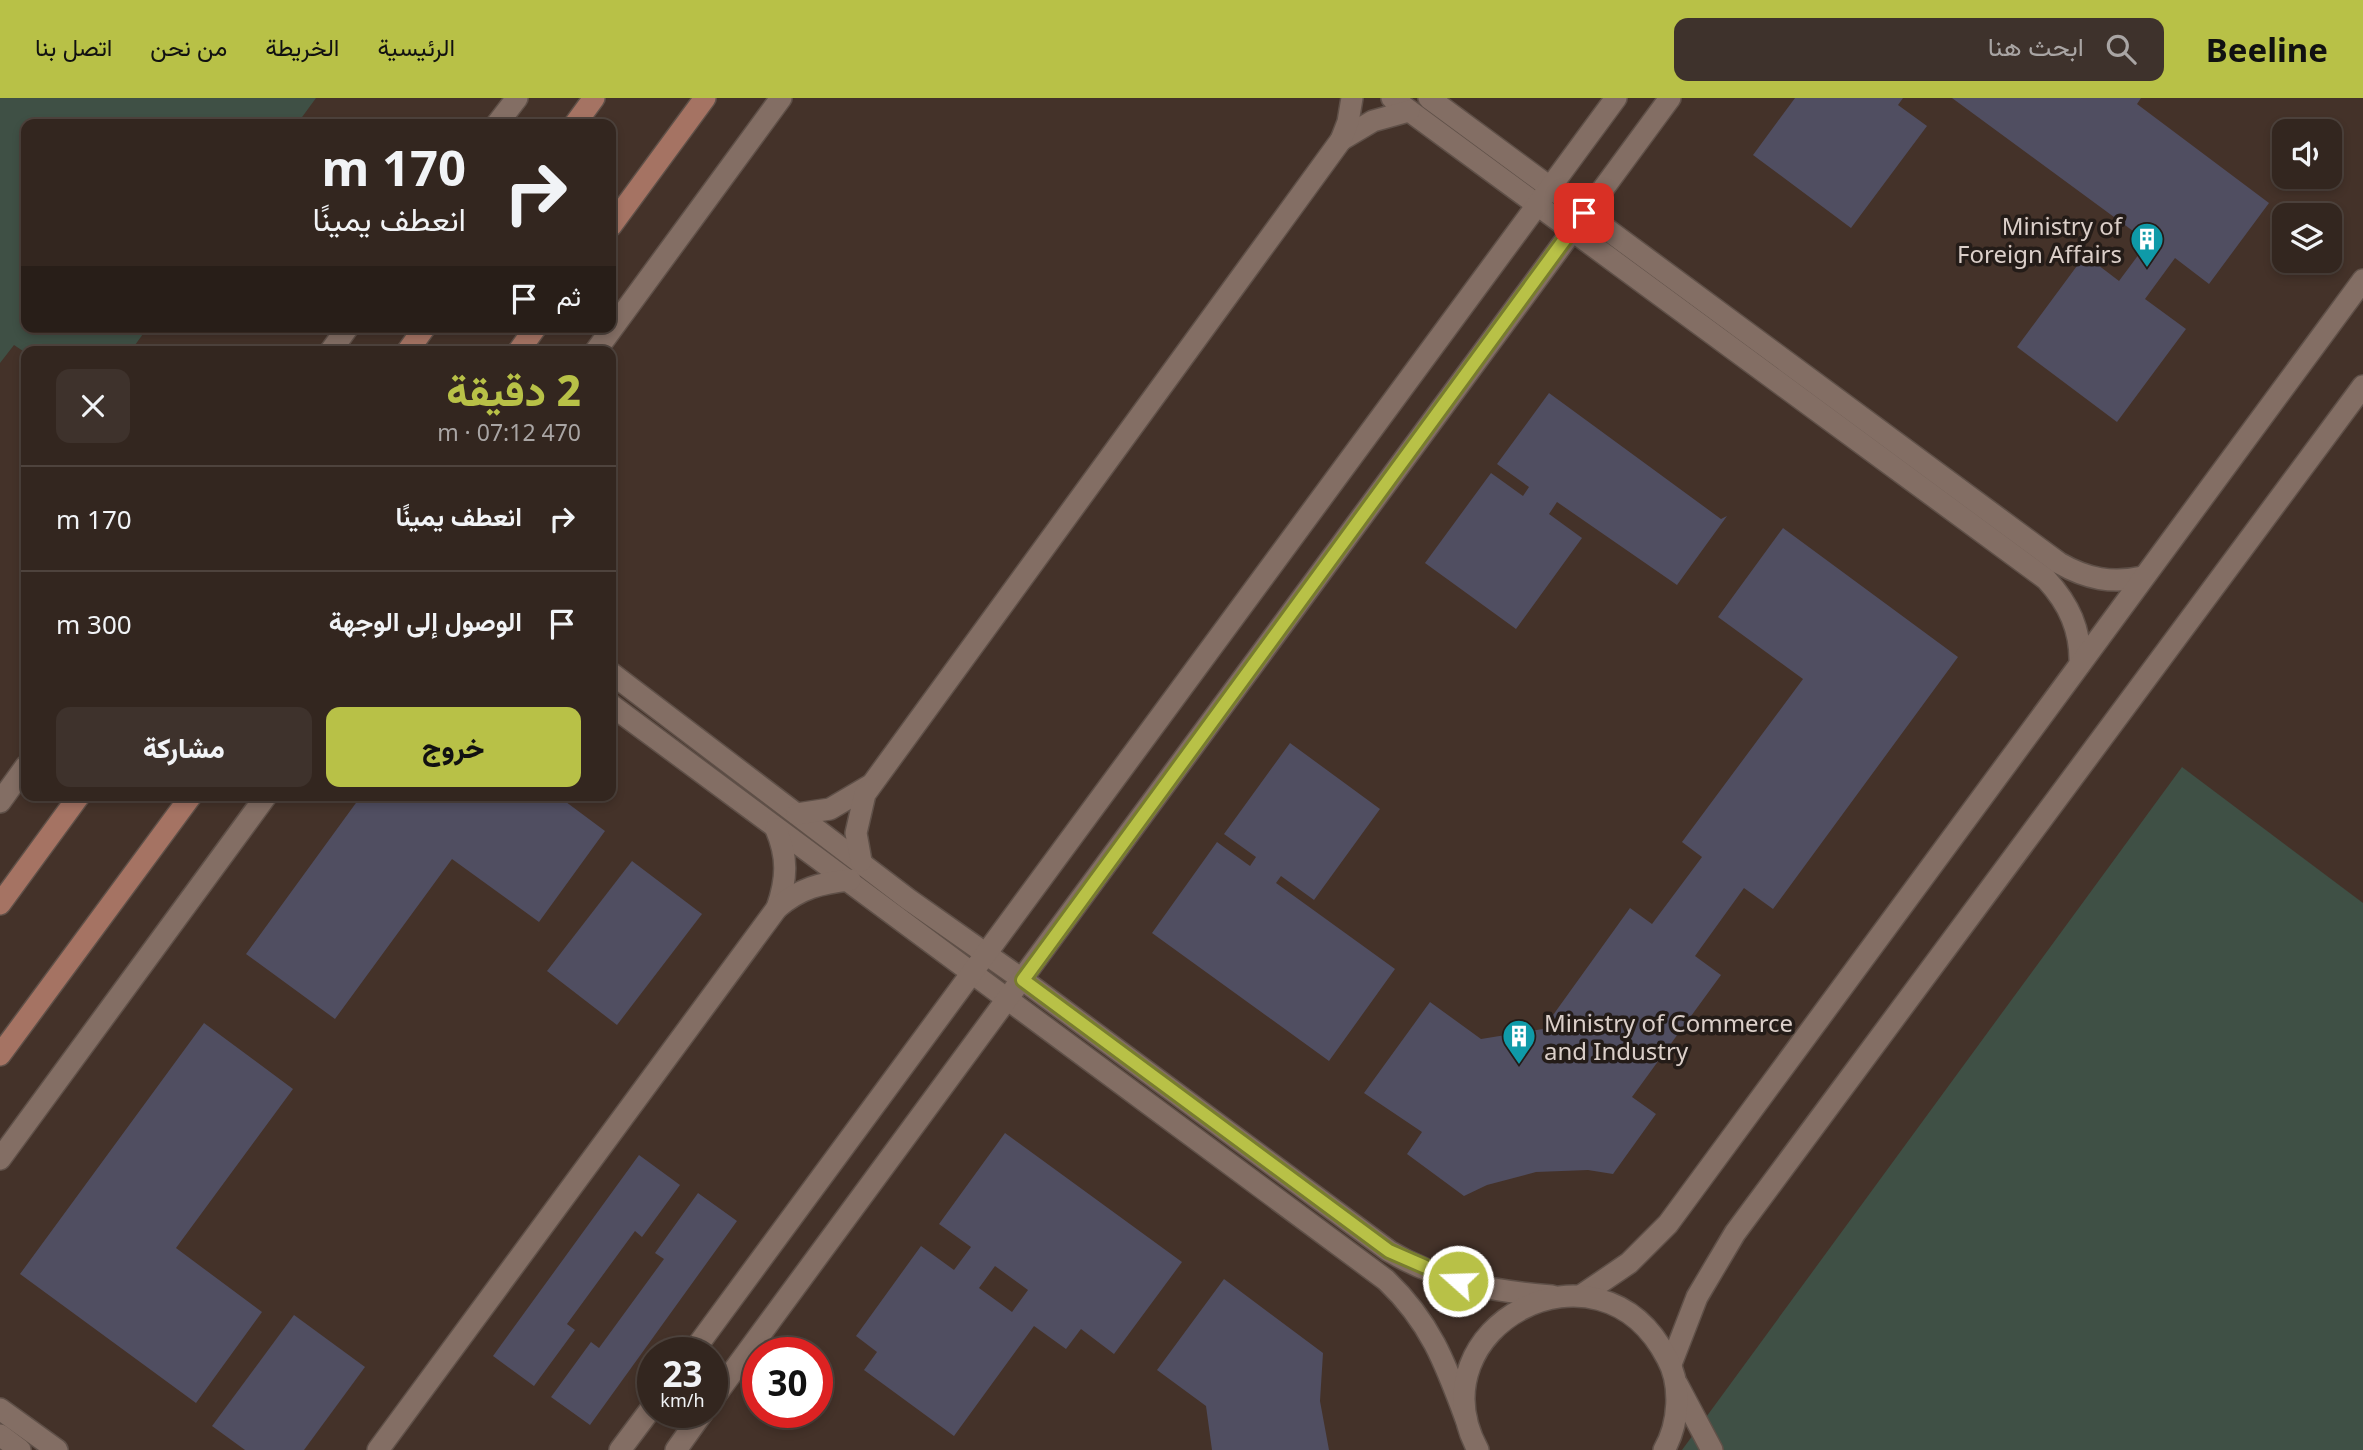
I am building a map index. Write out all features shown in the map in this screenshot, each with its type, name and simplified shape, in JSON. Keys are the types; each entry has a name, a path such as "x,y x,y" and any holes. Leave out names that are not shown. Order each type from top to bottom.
{"main road":[{"path":"579,119 594,98"},
{"path":"616,219 705,98"},
{"path":"0,904 75,801"},
{"path":"0,1055 187,801"}],"street":[{"path":"501,119 517,98"},
{"path":"616,323 781,98"},
{"path":"861,861 856,833 857,819 873,782 1341,140 1349,122 1352,98"},
{"path":"1429,98 2059,563 2091,578 2117,581 2143,577"},
{"path":"704,1337 1616,98"},
{"path":"728,1378 1670,98"},
{"path":"1341,140 1401,104 2046,579 2073,618 2080,648 2080,664"},
{"path":"1582,1295 1629,1263 1668,1224 2363,280"},
{"path":"1664,1450 1676,1412 1673,1373 1697,1297 1735,1233 2363,386"},
{"path":"616,677 908,899 1023,980 1389,1251 1458,1281 1488,1289 1552,1296 1582,1295 1611,1302 1637,1317 1657,1338 1713,1450"},
{"path":"616,709 1386,1279 1426,1325 1441,1352 1471,1439"},
{"path":"0,802 21,773"},
{"path":"797,814 830,809 846,802 873,782"},
{"path":"0,1159 263,801"},
{"path":"776,829 784,848 786,868 777,908"},
{"path":"379,1450 777,908 792,895 809,886 850,880"},
{"path":"1471,1439 1468,1378 1484,1340 1503,1320 1526,1305 1552,1296"},
{"path":"0,1409 57,1450"},
{"path":"620,1450 637,1427"},
{"path":"676,1450 692,1428"},
{"path":"0,1435 20,1450"}],"green space":[{"path":"0,98 316,98 301,119 21,119 21,333 144,333 134,346 21,346 21,350 14,345 0,363"},
{"path":"2182,767 2363,903 2363,1450 1682,1450"}],"building":[{"path":"1795,98 1903,98 1898,105 1927,126 1851,228 1753,155"},
{"name":"Ministry of Foreign Affairs","path":"1952,98 2141,98 2137,104 2269,203 2209,284 2175,258 2145,299 2186,329 2117,422 2017,347 2085,255 2119,281 2148,242"},
{"path":"1549,393 1721,519 1727,516 1677,585 1557,502 1549,514 1582,538 1516,629 1425,563 1491,473 1523,496 1529,487 1497,464"},
{"path":"1783,528 1958,657 1773,909 1744,888 1695,956 1721,975 1632,1097 1656,1114 1613,1174 1588,1170 1536,1172 1487,1185 1464,1196 1407,1154 1422,1132 1364,1093 1430,1002 1481,1039 1543,1029 1630,908 1652,924 1702,857 1682,842 1803,679 1718,617"},
{"path":"1290,743 1380,809 1314,900 1281,876 1276,883 1395,969 1329,1061 1152,933 1217,842 1250,866 1256,857 1224,834"},
{"path":"357,801 565,801 605,831 539,922 452,859 335,1019 246,954"},
{"path":"632,861 702,914 617,1025 547,971"},
{"path":"204,1023 293,1089 176,1248 262,1312 196,1403 20,1274"},
{"path":"1005,1133 1182,1262 1114,1354 1081,1329 1066,1349 1034,1326 954,1436 864,1370 877,1352 856,1336 921,1246 954,1270 971,1247 939,1224","holes":["995,1266 1028,1290 1012,1312 979,1288"]},
{"path":"639,1155 680,1185 642,1237 635,1231 567,1324 575,1330 534,1386 493,1356"},
{"path":"698,1193 737,1221 653,1337 637,1337 637,1360 590,1425 551,1397 591,1342 599,1348 664,1259 655,1253"},
{"path":"1224,1279 1323,1353 1320,1401 1329,1450 1212,1450 1206,1406 1157,1370"},
{"path":"294,1315 365,1367 304,1450 245,1450 212,1426"}],"place":[{"name":"Ministry of Foreign Affairs","path":"2147,269"},
{"name":"Ministry of Commerce and Industry","path":"1519,1066"}],"route":[{"path":"1458,1281 1427,1270 1389,1251 1023,980 1584,213"}]}
